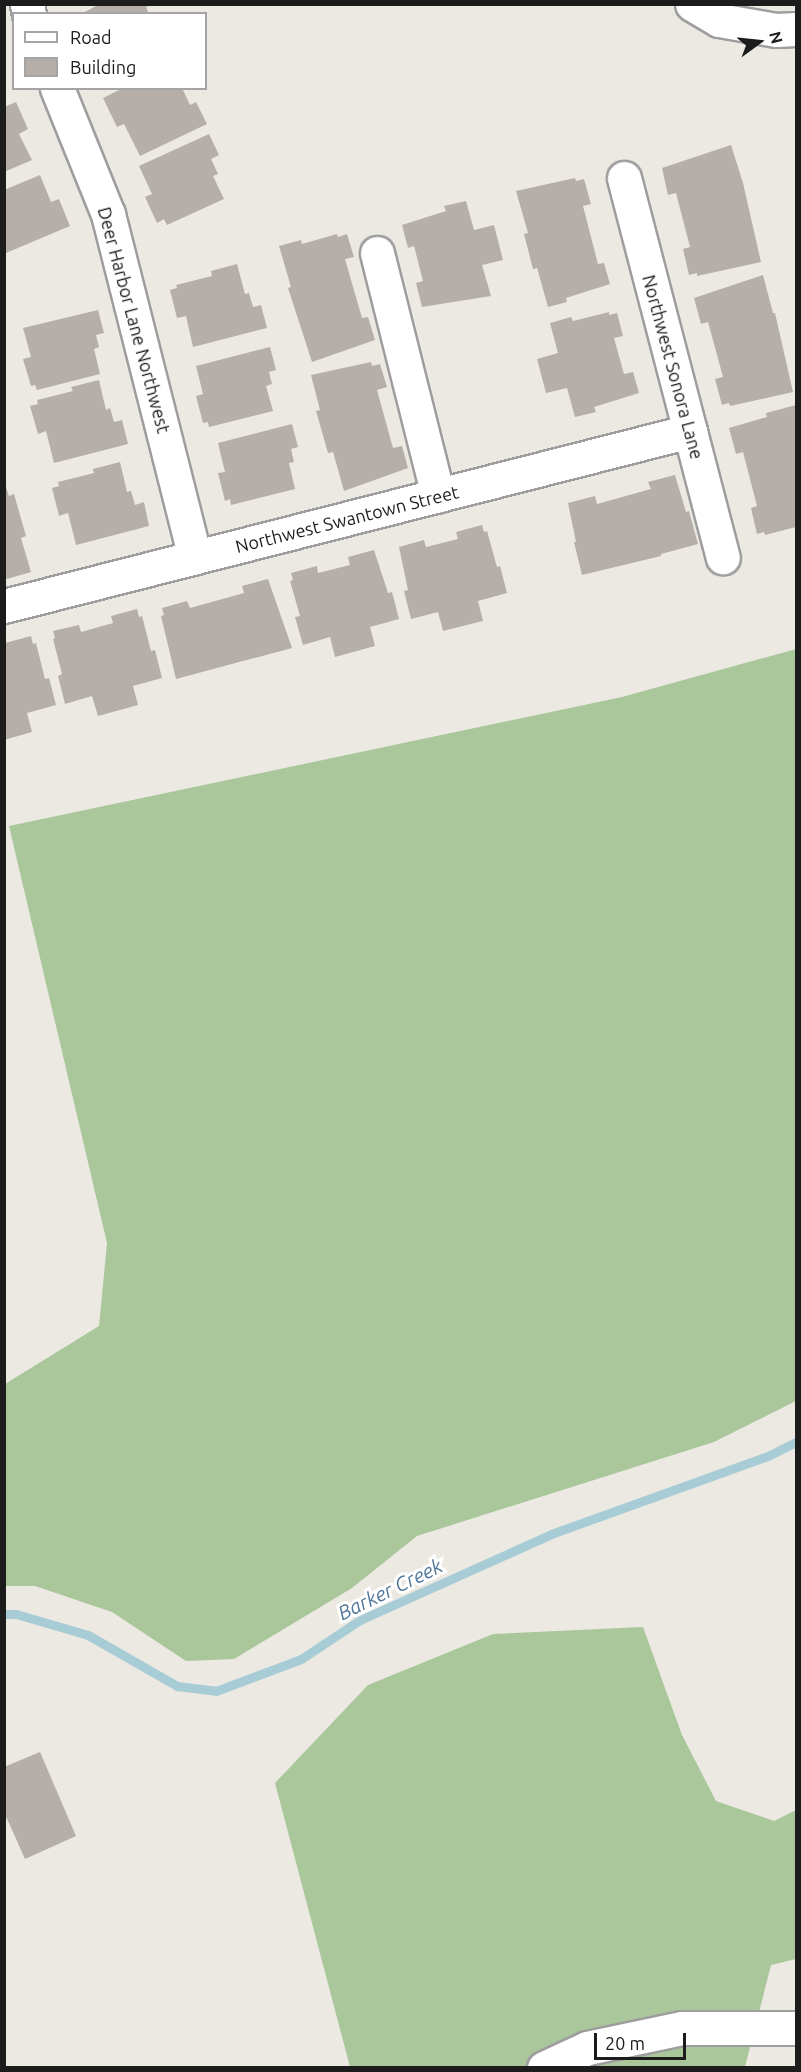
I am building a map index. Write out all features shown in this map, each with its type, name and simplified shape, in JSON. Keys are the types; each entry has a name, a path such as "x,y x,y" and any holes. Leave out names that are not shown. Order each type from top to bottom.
{"street":[{"path":"692,4 719,20 776,30 796,28"},
{"name":"Deer Harbor Lane Northwest","path":"58,90 108,214 195,557"},
{"name":"Northwest Sonora Lane","path":"624,178 723,557"},
{"path":"377,253 438,495"},
{"name":"Northwest Swantown Street","path":"4,606 690,431"},
{"path":"544,2067 587,2048 682,2028 796,2028"}],"green space":[{"path":"796,649 796,1401 714,1442 417,1536 352,1588 234,1659 186,1661 112,1612 35,1586 5,1586 5,1384 99,1326 107,1243 9,826 622,697"},
{"path":"643,1627 682,1735 716,1801 774,1821 796,1810 796,1959 771,1965 745,2067 350,2067 275,1783 368,1685 493,1634"}],"building":[{"path":"100,4 152,4 146,7 148,12 85,12"},
{"path":"119,90 183,90 190,105 196,102 207,124 140,156 124,124 117,127 103,98"},
{"path":"16,102 28,129 19,134 32,160 4,172 4,107"},
{"path":"209,134 219,155 211,159 218,174 213,176 224,199 167,225 164,219 157,223 145,197 152,194 139,166"},
{"path":"731,145 743,183 761,262 697,276 697,273 689,275 683,249 690,247 676,193 668,195 662,168"},
{"path":"40,175 51,202 59,199 70,226 6,253 4,190"},
{"path":"575,178 576,181 584,179 591,204 583,206 598,264 604,263 610,284 566,298 567,302 548,307 537,268 533,269 524,234 528,233 516,191"},
{"path":"466,201 474,230 494,225 503,260 482,265 491,296 422,307 416,283 423,281 414,246 408,248 402,225 446,211 444,206"},
{"path":"337,234 338,237 347,234 354,257 345,259 362,318 368,317 375,340 312,362 288,288 291,287 279,246 301,240 302,244"},
{"path":"237,264 245,294 249,293 253,307 261,305 267,328 193,347 186,316 177,318 170,290 177,288 176,285 212,276 211,271"},
{"path":"763,275 773,313 775,313 793,392 730,406 729,403 722,405 715,379 723,377 708,322 701,324 694,298"},
{"path":"98,310 104,333 96,335 99,347 94,349 100,374 37,390 35,385 31,386 23,359 31,357 23,328"},
{"path":"609,312 609,315 617,313 623,336 614,338 624,374 633,372 639,393 594,407 596,412 575,417 567,388 546,393 537,359 558,353 550,323 571,317 573,321"},
{"path":"270,347 276,370 269,372 272,384 266,386 273,411 209,427 208,422 203,423 196,396 203,394 196,366"},
{"path":"371,362 372,366 380,364 387,387 377,390 393,448 402,446 408,468 344,491 333,452 328,453 316,411 320,410 311,375"},
{"path":"99,380 106,410 110,408 114,422 122,420 128,444 54,463 46,431 38,434 30,406 38,404 37,400 73,391 71,387"},
{"path":"796,405 796,527 765,535 764,532 757,534 751,508 757,506 743,452 736,454 729,428 767,417 766,413"},
{"path":"292,424 298,447 291,449 294,462 289,463 295,489 231,505 230,499 225,501 218,473 225,472 218,443"},
{"path":"120,462 127,492 131,491 135,505 144,502 149,526 76,545 68,513 59,516 52,488 59,486 58,482 94,473 93,469"},
{"path":"675,475 686,512 689,511 698,544 661,554 661,556 582,575 568,503 595,496 597,504 651,489 648,482"},
{"path":"4,481 9,496 14,494 26,536 21,538 31,572 7,579 4,576"},
{"path":"482,525 484,532 487,531 497,567 500,566 507,593 478,601 483,621 443,631 438,612 411,619 404,591 408,590 399,547 424,540 426,547 458,539 456,532"},
{"path":"374,550 388,593 392,592 399,619 370,627 375,646 335,657 330,637 303,645 295,617 300,616 290,581 293,580 291,573 317,566 318,573 350,565 348,557"},
{"path":"268,579 292,648 176,679 161,616 164,615 162,608 187,601 190,608 244,593 242,586"},
{"path":"137,609 139,617 142,616 151,651 155,650 162,678 133,686 138,705 98,716 92,696 65,704 58,676 62,674 53,631 79,625 81,632 113,623 111,616"},
{"path":"31,636 33,644 36,643 45,679 49,678 56,705 27,713 32,732 4,740 5,643"},
{"path":"40,1752 76,1836 25,1859 4,1812 4,1767"}],"waterway":[{"name":"Barker Creek","path":"4,1614 16,1614 88,1635 177,1686 216,1691 301,1659 360,1620 551,1534 768,1456 796,1442"}]}
